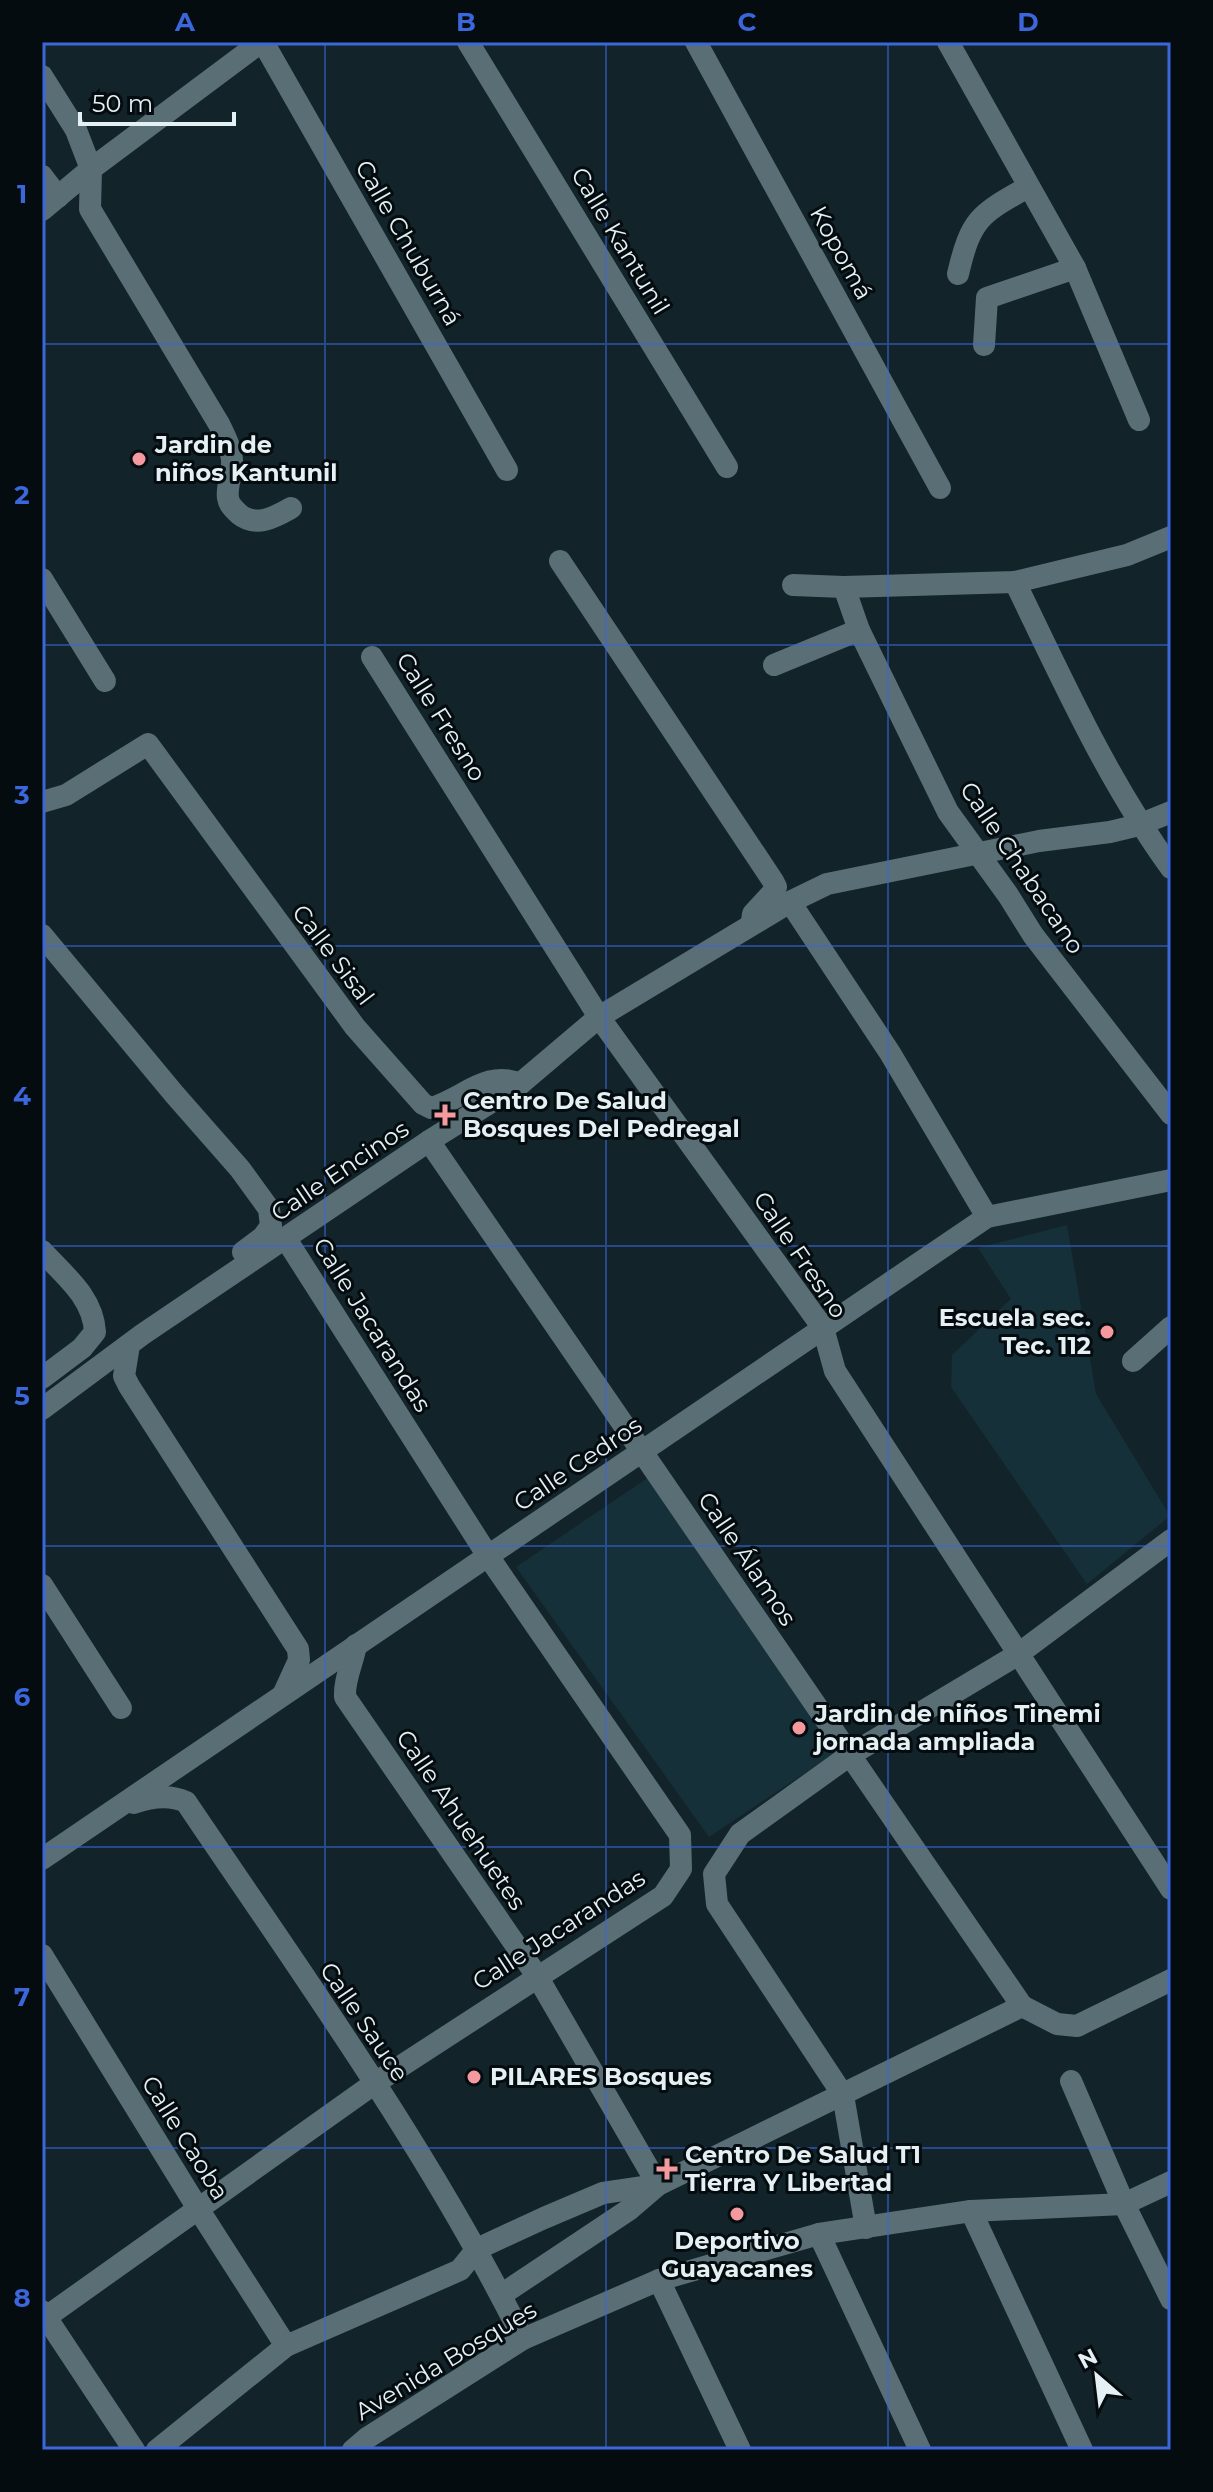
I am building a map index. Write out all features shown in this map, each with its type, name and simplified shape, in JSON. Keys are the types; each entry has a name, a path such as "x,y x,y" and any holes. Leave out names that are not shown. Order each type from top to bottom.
{"street":[{"path":"50,203 262,42"},
{"name":"Calle Chuburná","path":"262,42 507,470"},
{"name":"Calle Kantunil","path":"468,42 727,467"},
{"name":"Kopomá","path":"696,42 940,488"},
{"path":"948,42 1075,268 1139,420"},
{"path":"42,76 76,130 91,169 90,209 229,445 232,462 228,499 232,507 244,518 259,522 291,508"},
{"path":"42,176 50,203"},
{"path":"958,274 965,243 984,212 1028,187"},
{"path":"50,203 90,209"},
{"path":"984,345 987,298 1075,268"},
{"path":"793,585 844,587 1015,582 1127,555 1171,537"},
{"path":"560,561 773,881 774,891 753,914 750,926"},
{"path":"42,579 105,681"},
{"path":"1015,582 1074,703 1139,825 1171,868"},
{"name":"Calle Chabacano","path":"844,587 859,630 948,812 1033,935 1171,1114"},
{"path":"774,665 859,630"},
{"name":"Calle Fresno","path":"372,657 599,1017 823,1328 835,1371 1171,1889"},
{"name":"Calle Sisal","path":"42,802 66,795 148,744 355,1027 423,1104 431,1108 442,1105 492,1079 505,1078 520,1084"},
{"name":"Calle Encinos","path":"42,1409 129,1345 429,1141 520,1084 599,1017 790,902 827,884 978,852 1110,832 1171,812"},
{"path":"790,902 890,1053 987,1217"},
{"path":"42,935 240,1169 269,1209 271,1226 263,1237 198,1286 193,1302"},
{"name":"Calle Álamos","path":"429,1141 1022,2006"},
{"name":"Calle Cedros","path":"42,1859 987,1217 1171,1180"},
{"path":"271,1218 338,1203"},
{"name":"Calle Jacarandas","path":"43,2316 375,2083 663,1896 681,1869 680,1835 488,1556 286,1239"},
{"path":"42,1251 87,1301 94,1317 95,1332 82,1348 42,1378"},
{"path":"1133,1361 1171,1327"},
{"path":"129,1345 124,1376 129,1386 298,1649 299,1660 283,1695"},
{"path":"866,2228 843,2095 717,1904 714,1874 740,1834 850,1755 1017,1655 1171,1540"},
{"path":"42,1585 121,1708"},
{"name":"Calle Ahuehuetes","path":"356,1645 352,1669 346,1680 345,1697 537,1976 658,2185"},
{"name":"Calle Sauce","path":"117,1808 157,1797 177,1797 186,1802 375,2083 477,2249 523,2339"},
{"name":"Calle Caoba","path":"42,1955 286,2346"},
{"path":"1022,2006 1057,2024 1077,2026 1171,1980"},
{"name":"Avenida Bosques","path":"501,2295 630,2209 658,2185 1022,2006"},
{"path":"1071,2081 1124,2204 1171,2299"},
{"name":"Avenida Bosques","path":"364,2446 523,2339 659,2280 819,2234 971,2211 1124,2204 1171,2182"},
{"path":"157,2450 286,2346 460,2270 477,2249 603,2193 658,2185"},
{"path":"971,2211 1082,2450"},
{"path":"819,2234 920,2450"},
{"path":"659,2280 740,2450"},
{"path":"43,2316 134,2450"}],"shaded area":[{"path":"1067,1225 1096,1394 1170,1516 1087,1584 951,1387 952,1355 1011,1299 978,1248"},
{"path":"649,1477 835,1753 709,1837 516,1567"}],"place":[{"name":"Jardin de niños Kantunil","path":"139,459"},
{"name":"Centro De Salud Bosques Del Pedregal","path":"445,1115"},
{"name":"Escuela sec. Tec. 112","path":"1107,1332"},
{"name":"Jardin de niños Tinemi jornada ampliada","path":"799,1728"},
{"name":"PILARES Bosques","path":"474,2077"},
{"name":"Centro De Salud T1 Tierra Y Libertad","path":"667,2169"},
{"name":"Deportivo Guayacanes","path":"737,2214"}]}
